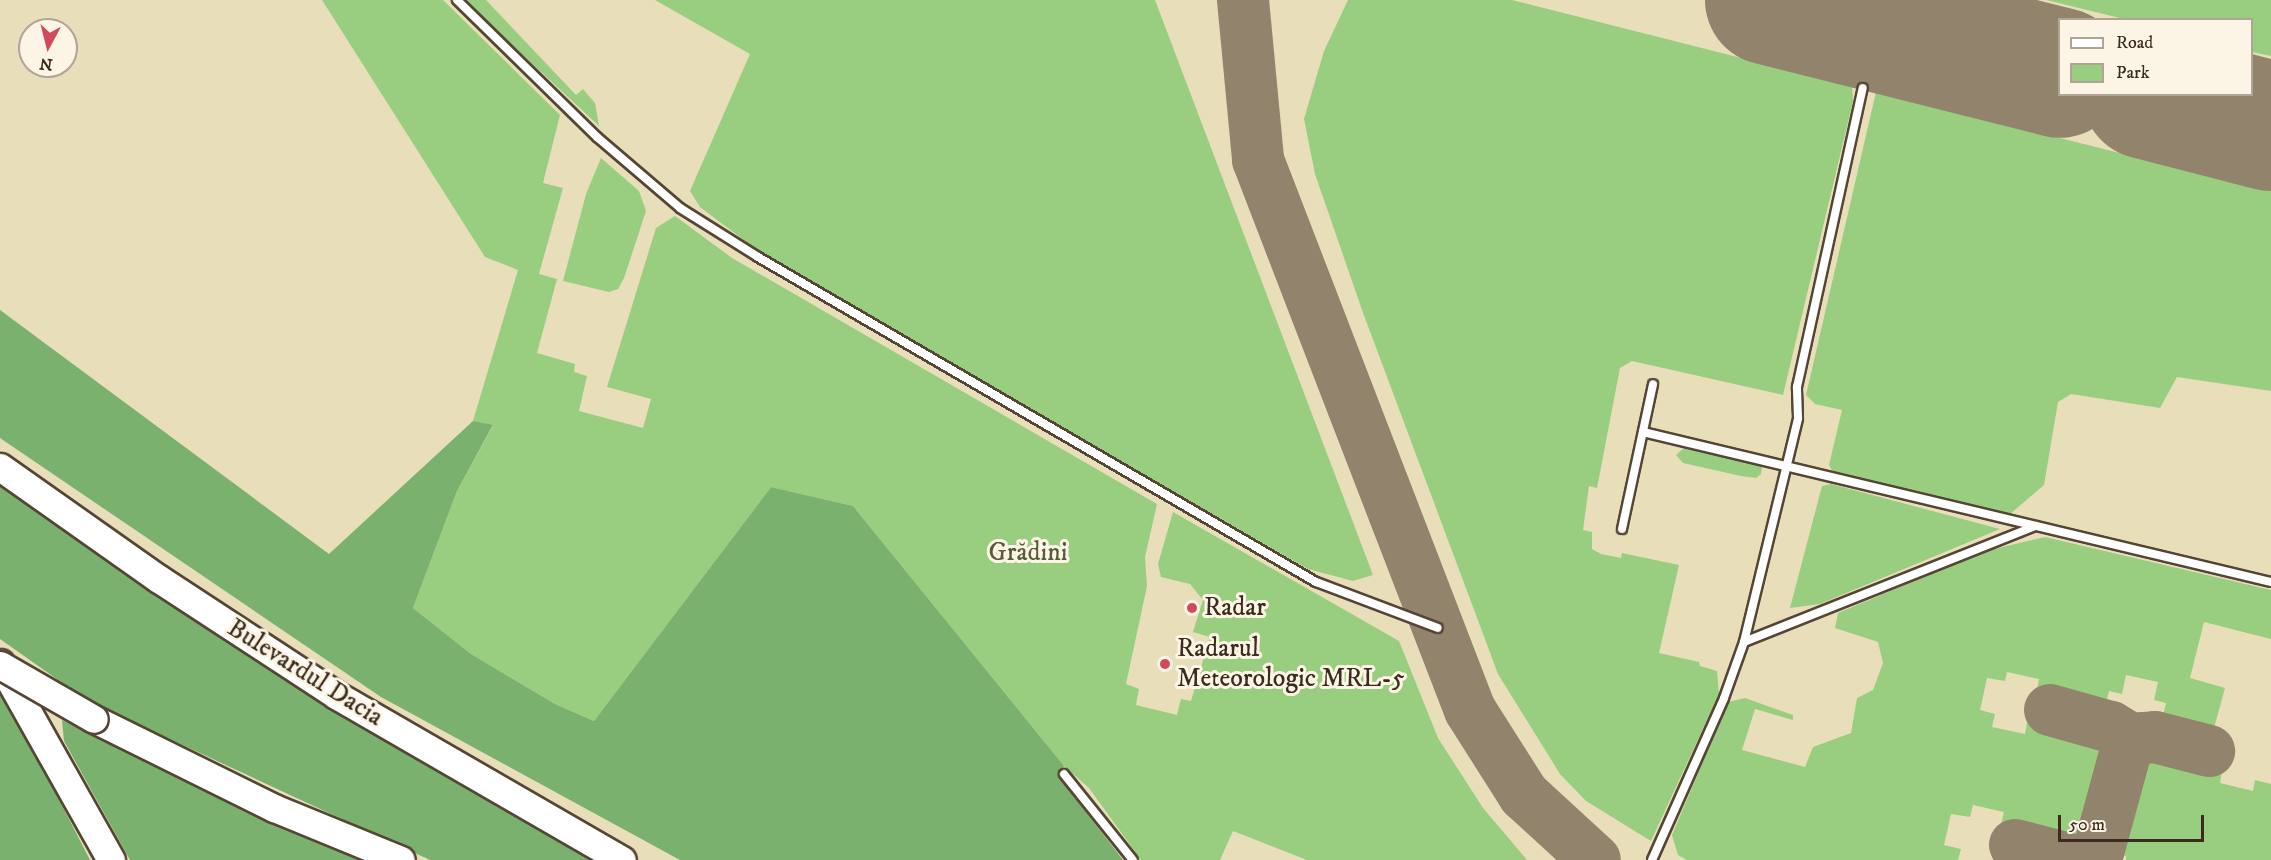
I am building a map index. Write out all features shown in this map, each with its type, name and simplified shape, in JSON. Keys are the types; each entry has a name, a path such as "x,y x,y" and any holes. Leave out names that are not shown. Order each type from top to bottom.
{"main road":[{"name":"Bulevardul Dacia","path":"0,468 159,579 336,695 622,860"},
{"path":"0,664 94,719 274,808 401,860"},
{"path":"0,664 111,860"}],"lane":[{"path":"457,0 597,137 700,220 1316,582 1438,628"},
{"path":"1652,860 1724,698 1744,642 1798,418 1797,387 1863,88"},
{"path":"1622,529 1653,384"},
{"path":"1643,432 2271,582"},
{"path":"1744,642 2036,526"},
{"path":"1064,774 1133,860"}],"green space":[{"name":"Grădini","path":"322,0 443,0 560,115 543,183 563,188 539,274 557,279 537,353 575,364 574,372 587,376 579,411 643,428 651,399 607,387 656,228 675,216 732,258 1157,504 1145,557 1147,586 1126,684 1139,689 1136,705 1177,715 1181,699 1191,701 1210,637 1193,632 1203,600 1190,584 1161,577 1158,564 1173,512 1399,641 1438,738 1483,808 1527,860 1307,860 1233,831 1220,860 1141,860 1089,788 1064,766 853,506 771,487 594,721 555,704 471,654 413,608 457,491 493,426 473,421 518,270 485,257"},
{"path":"464,0 486,0 576,95 583,89 595,103 599,126"},
{"path":"655,0 1155,0 1373,575 1353,581 1308,569 769,259 700,207 690,191 750,54"},
{"path":"1348,0 1512,0 1852,86 1853,101 1783,395 1632,361 1620,368 1597,488 1589,486 1583,530 1592,532 1592,549 1601,554 1621,558 1622,553 1679,565 1659,653 1699,662 1700,666 1717,671 1719,694 1651,841 1586,801 1560,774 1498,674 1362,310 1315,174 1304,119 1324,51"},
{"path":"2046,0 2271,0 2271,56 2253,52 2253,18 2120,18"},
{"path":"1876,92 2271,191 2271,391 2177,377 2160,408 2071,394 2058,402 2044,485 2009,515 1833,472 1829,465 1842,410 1815,404 1806,395"},
{"path":"601,158 639,191 646,211 624,278 618,289 609,292 563,281 586,194"},
{"path":"0,310 329,554 473,421 493,425 457,491 413,608 471,654 555,704 594,721 771,487 853,506 1064,766 1058,776 1123,860 680,860 381,697 0,438"},
{"path":"1684,448 1755,463 1762,467 1761,474 1756,478 1741,476 1683,463 1676,455"},
{"path":"0,481 235,641 513,815 595,860 430,860 88,701 0,639"},
{"path":"1831,484 2000,529 1820,604 1790,608 1822,486"},
{"path":"2045,537 2271,590 2271,639 2204,622 2190,678 2225,688 2211,739 2160,728 2166,703 2154,700 2158,682 2126,675 2122,694 2109,691 2104,712 2052,700 2054,693 2037,689 2039,679 2007,672 2005,681 1987,678 1980,710 1995,714 1992,727 2025,734 2027,723 2046,727 2047,722 2099,734 2099,739 2109,742 2105,761 2109,762 2094,831 2087,830 2083,846 2071,844 2070,849 2018,837 2019,829 2001,825 2004,812 1973,805 1970,817 1951,814 1944,845 1961,849 1958,860 1687,860 1678,855 1672,835 1728,702 1745,698 1793,715 1793,720 1755,709 1742,750 1805,767 1813,747 1851,733 1857,698 1873,690 1883,663 1878,642 1835,628 1838,613 1986,551"},
{"path":"0,693 7,698 90,860 0,860"},
{"path":"62,720 265,820 365,860 130,860 64,741"},
{"path":"2154,749 2207,761 2206,768 2222,772 2220,783 2253,791 2255,780 2271,784 2271,860 2126,860 2126,856 2116,854 2119,838 2115,836 2131,767 2138,768 2142,752 2152,754"}],"taxiway":[{"path":"1243,0 1258,160 1470,710 1524,795 1595,860"},
{"path":"2050,710 2111,727 2122,734 2125,745"},
{"path":"2096,860 2129,739 2155,737 2209,751"},
{"path":"2015,845 2073,860"}],"runway":[{"path":"1770,0 2058,72"},
{"path":"2155,96 2271,126"}],"place":[{"name":"Radar","path":"1192,608"},
{"name":"Radarul Meteorologic MRL-5","path":"1165,664"}]}
